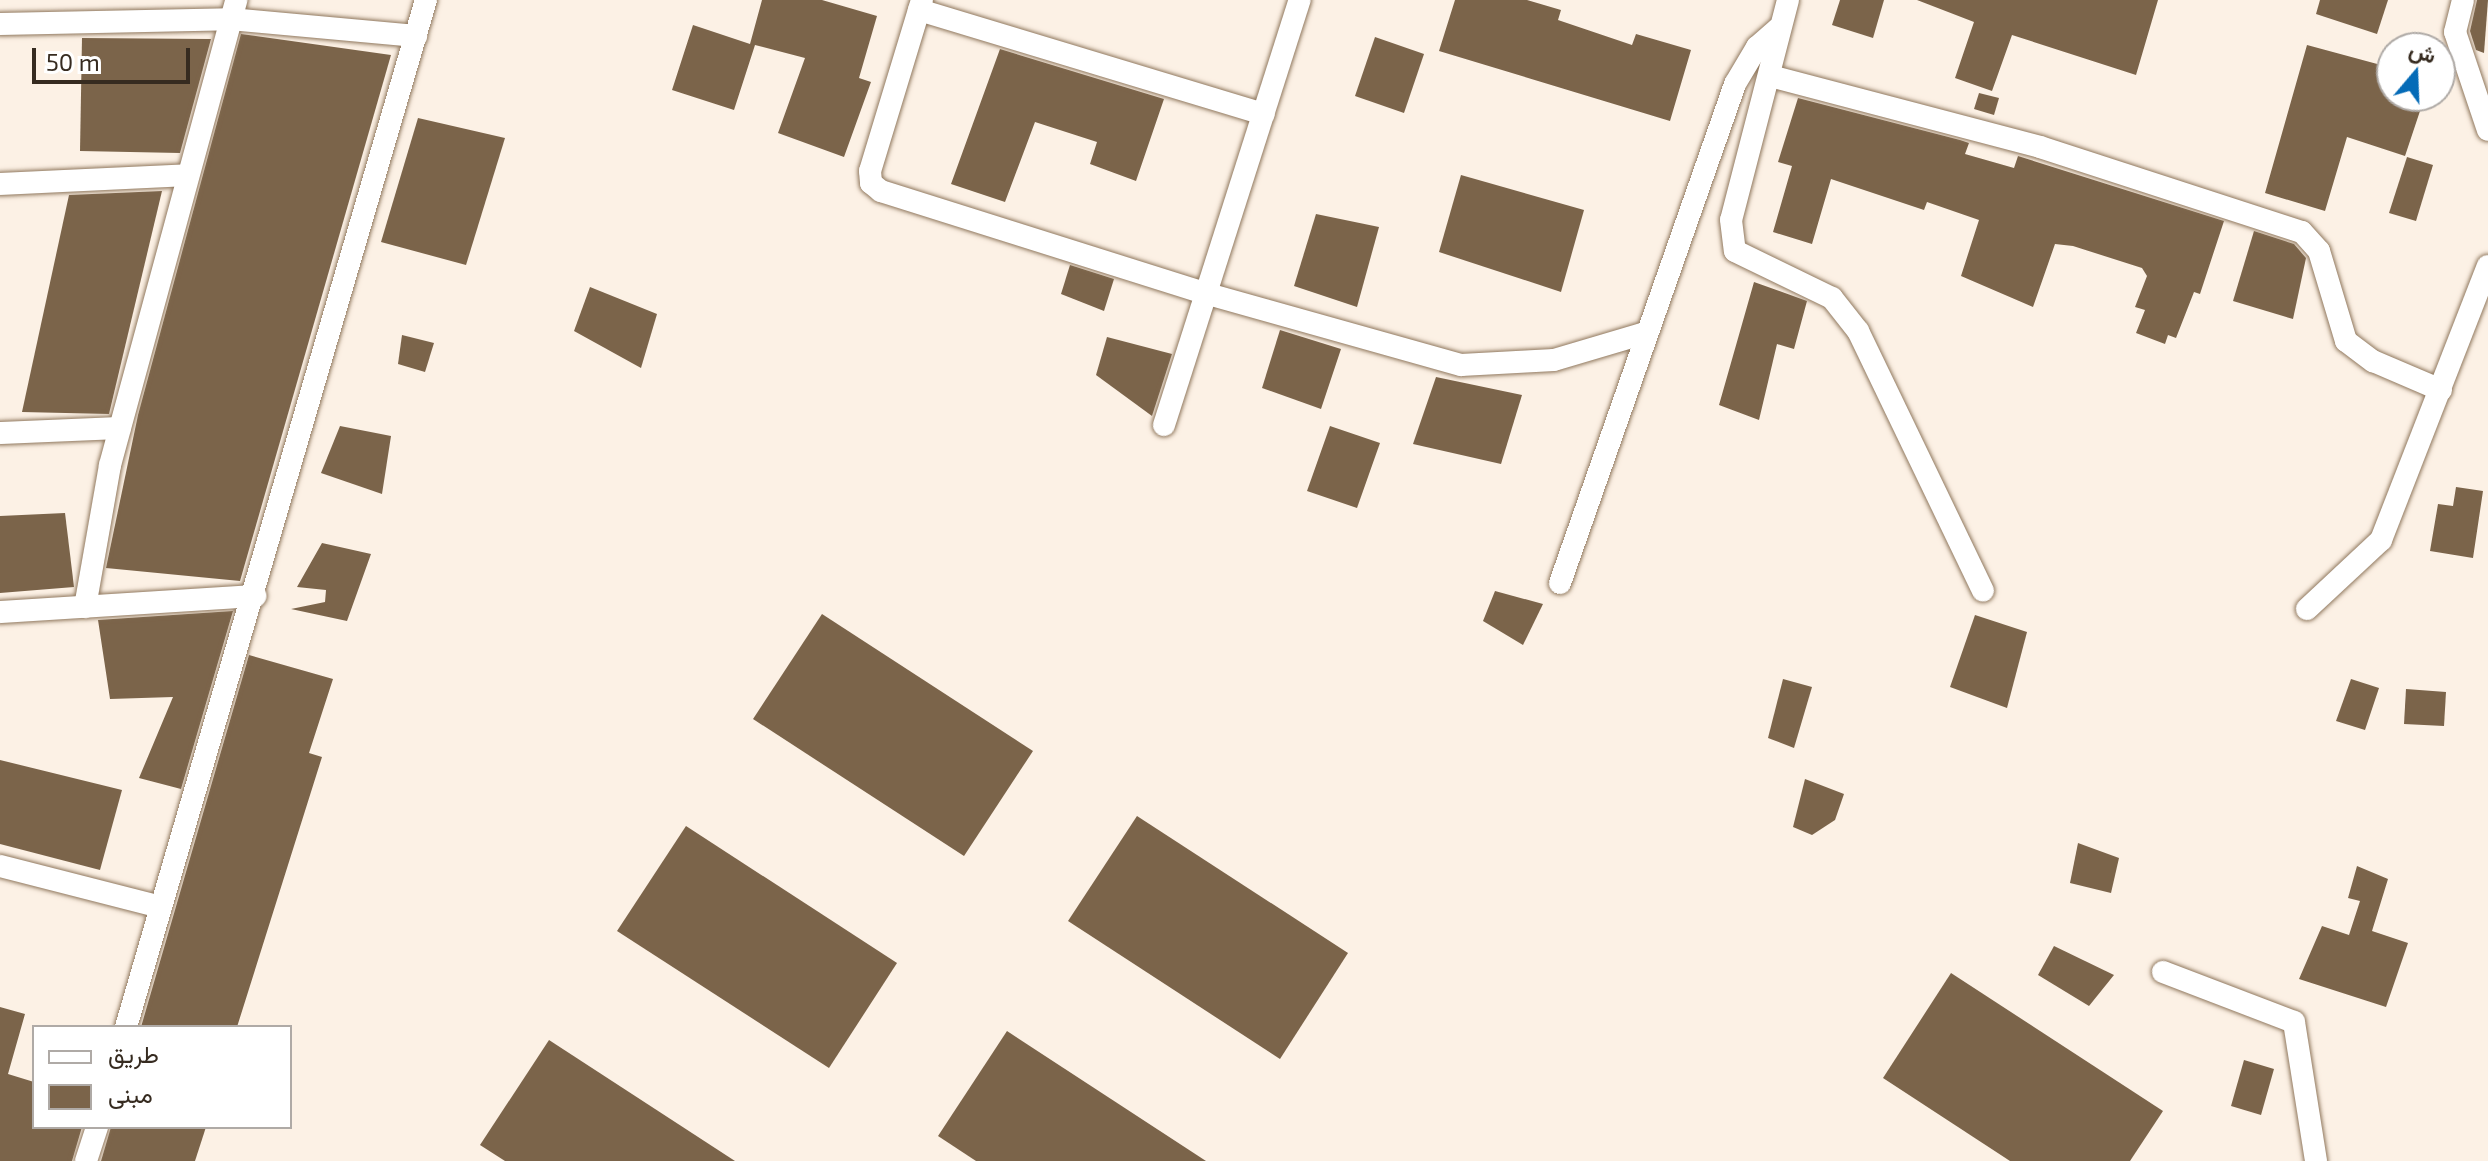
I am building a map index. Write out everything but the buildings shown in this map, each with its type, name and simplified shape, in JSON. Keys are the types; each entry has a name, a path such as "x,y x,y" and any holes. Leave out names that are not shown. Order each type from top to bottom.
{"street":[{"path":"31,22 38,0"},
{"path":"127,1025 255,596 426,0"},
{"path":"1164,425 1300,0"},
{"path":"1788,0 1778,29 1770,76 1731,220 1735,251 1832,298 1858,331 1983,591"},
{"path":"2463,0 2455,32 2488,130"},
{"path":"1264,114 920,5 871,183 1208,294 1461,365 1554,360 1645,333"},
{"path":"85,607 120,428 233,10"},
{"path":"0,24 233,10 416,36"},
{"path":"1560,583 1645,333 1735,84 1757,47 1778,29"},
{"path":"1770,76 2040,147 2302,232 2319,251 2346,341 2373,361 2441,390"},
{"path":"0,184 188,175"},
{"path":"2307,609 2381,540 2488,266"},
{"path":"0,433 120,428"},
{"path":"0,612 255,596"},
{"path":"0,866 161,907"},
{"path":"2163,972 2294,1022 2316,1161"},
{"path":"86,1161 96,1129"}]}
